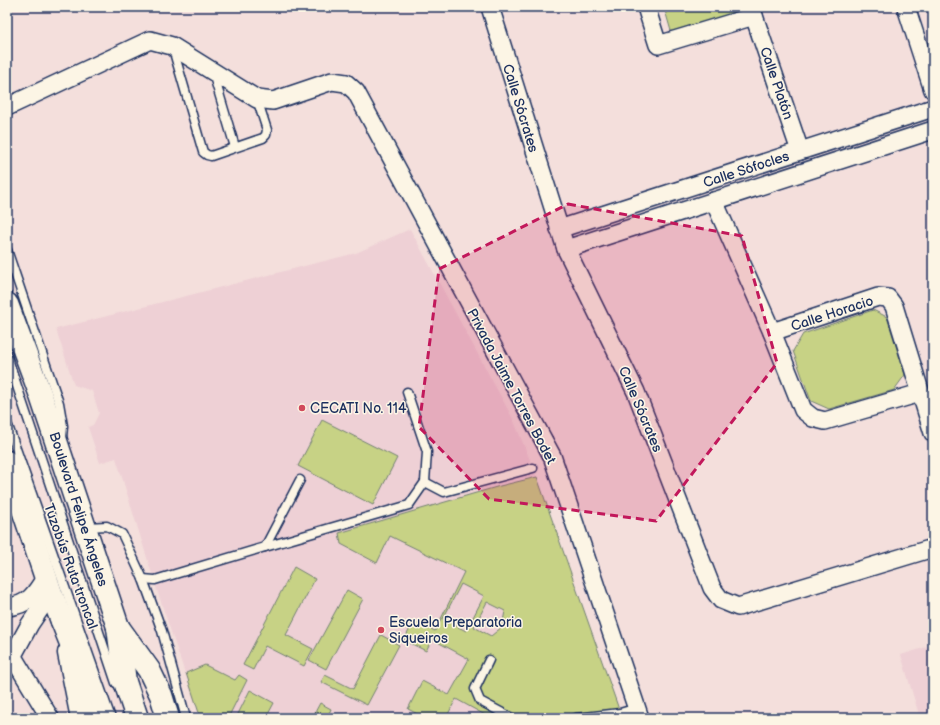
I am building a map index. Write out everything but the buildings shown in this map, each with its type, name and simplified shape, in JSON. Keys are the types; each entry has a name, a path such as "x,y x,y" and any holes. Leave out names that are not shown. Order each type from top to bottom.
{"main road":[{"name":"Boulevard Felipe Ángeles","path":"7,304 61,454 118,627 122,687 137,718"},
{"path":"7,462 62,621 98,695 99,718"},
{"path":"62,621 82,718"},
{"path":"118,627 149,670 161,694 168,718"}],"street":[{"name":"Calle Sócrates","path":"490,7 566,250 636,392 712,588 721,600 738,607 933,548"},
{"name":"Calle Platón","path":"646,7 658,45 752,11 800,151"},
{"path":"906,7 933,90"},
{"path":"7,107 150,40 172,46 257,99"},
{"name":"Privada Jaime Torres Bodet","path":"257,99 273,101 332,81 346,82 356,92 552,456 639,713"},
{"name":"Calle Sófocles","path":"559,229 933,108"},
{"name":"Calle Sófocles","path":"566,250 933,130"},
{"name":"Calle Horacio","path":"714,201 772,332 803,410 813,418 825,421 920,394"},
{"name":"Calle Horacio","path":"772,332 878,297 888,298 894,306 933,433"},
{"path":"7,607 13,607 26,601 48,584"},
{"path":"48,584 30,624 9,655 50,718"}],"lane":[{"path":"172,46 203,152 207,155 211,156 263,138 266,135 267,130 257,99"},
{"path":"213,72 235,147"},
{"path":"7,250 59,403 63,426 61,454"},
{"name":"Tuzobús Ruta troncal","path":"7,356 122,687"},
{"path":"143,579 155,580 409,505 425,482 427,452 407,392"},
{"name":"Tuzobús Ruta troncal","path":"7,423 98,695 111,718"},
{"path":"425,482 444,492 533,468"},
{"path":"264,547 300,480"},
{"path":"86,527 107,526 122,534 143,579 162,630 186,718"},
{"path":"489,660 475,690 480,701 512,718"},
{"path":"576,718 620,713 639,713"}],"highlighted area":[{"path":"568,204 742,236 777,363 656,521 489,499 419,427 439,269"}],"shaded area":[{"path":"410,229 513,419 537,477 622,718 200,718 156,587 116,458 100,463 88,427 93,425 99,413 92,391 74,385 56,329 356,253"},
{"path":"933,645 933,718 920,718 901,655"}],"green space":[{"path":"664,7 740,7 741,9 673,38"},
{"path":"873,310 887,317 905,375 894,390 829,409 811,401 793,351 803,334"},
{"path":"322,420 397,458 373,505 298,466"},
{"path":"537,477 622,718 483,718 485,715 456,699 446,718 425,718 408,709 422,681 449,695 469,659 432,639 426,651 404,640 414,621 435,631 464,572 390,536 377,563 341,544 339,533 500,486","holes":["461,584 484,596 466,631 443,619","487,602 505,611 502,627 491,636 474,627"]},
{"path":"294,567 315,579 286,635 313,649 304,666 265,646 253,670 243,665"},
{"path":"347,590 363,599 326,669 309,660"},
{"path":"381,635 399,645 367,705 321,682 325,675 353,689"},
{"path":"205,665 235,680 239,675 247,680 228,718 202,718 200,716 186,673"},
{"path":"250,690 274,703 266,718 236,718"},
{"path":"320,703 331,709 327,718 312,718"}],"place":[{"name":"CECATI No. 114","path":"302,408"},
{"name":"Escuela Preparatoria Siqueiros","path":"381,630"}]}
